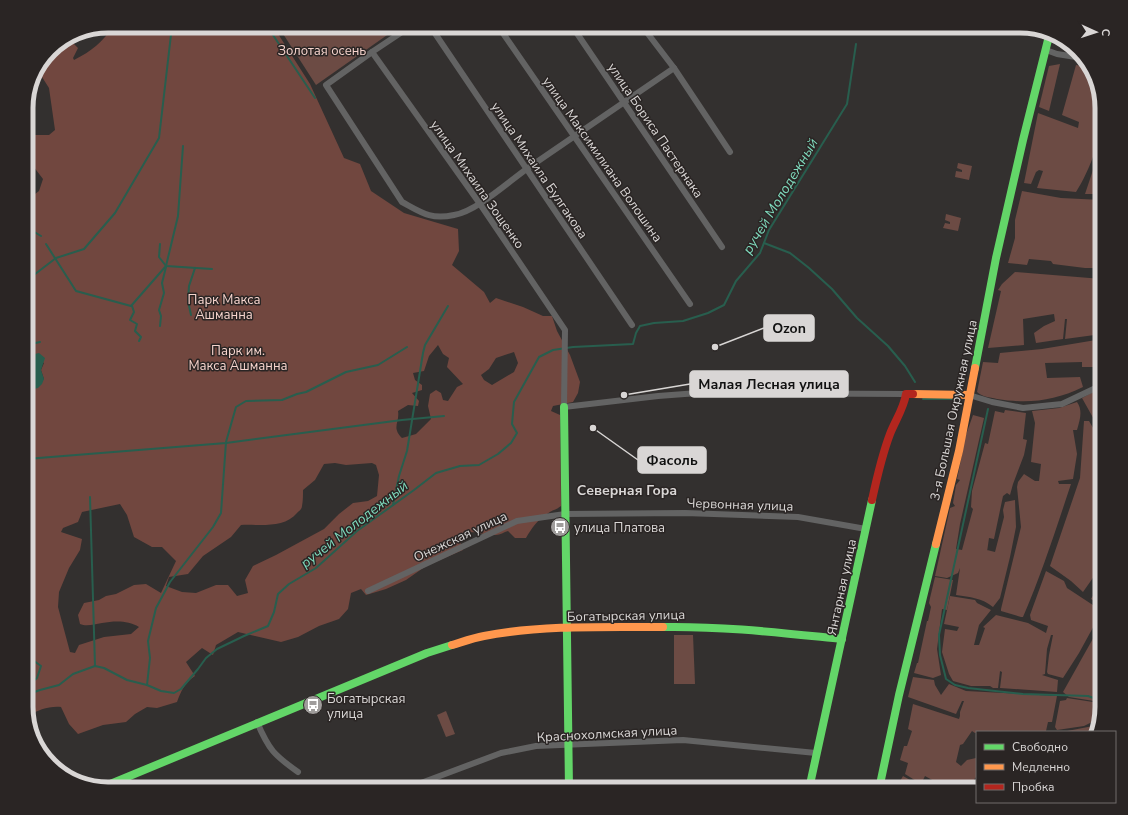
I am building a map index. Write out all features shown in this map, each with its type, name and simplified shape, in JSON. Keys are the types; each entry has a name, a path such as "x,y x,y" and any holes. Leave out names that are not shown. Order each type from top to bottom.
{"street":[{"path":"400,33 326,85 402,202 434,218 455,215 480,204 526,170 674,68"},
{"name":"улица Михаила Булгакова","path":"435,33 632,325"},
{"name":"улица Максимилиана Волошина","path":"503,33 690,304"},
{"name":"улица Бориса Пастернака","path":"577,33 722,247"},
{"path":"647,33 674,68 730,152"},
{"name":"3-я Большая Окружная улица","path":"880,782 899,695 959,451 996,258 1048,39"},
{"path":"1046,50 1057,54 1074,57"},
{"name":"улица Михаила Зощенко","path":"372,52 480,204 565,330 564,408"},
{"path":"569,782 564,408 658,396 698,393 906,394 969,396 1010,406 1030,408 1062,404 1095,388"},
{"name":"Янтарная улица","path":"810,782 880,464 886,443 898,413 903,405 906,394"},
{"name":"Червонная улица","path":"565,514 685,513 798,517 866,529"},
{"name":"Онежская улица","path":"368,591 517,521 565,514"},
{"name":"Богатырская улица","path":"115,782 427,653 482,636 506,632 567,628 716,627 842,639"},
{"path":"257,722 266,742 278,758 298,772"},
{"name":"Краснохолмская улица","path":"424,782 501,753 536,746 683,740 816,753"}],"green space":[{"name":"Парк Макса Ашманна","path":"109,33 277,33 310,84 344,158 360,164 371,191 404,213 458,229 459,251 452,265 484,292 490,303 496,298 523,307 543,316 552,316 557,331 570,355 580,382 578,393 573,402 553,406 551,411 560,415 561,506 541,519 532,528 526,538 515,538 508,531 499,535 472,532 463,535 459,539 463,550 426,566 406,580 386,589 366,595 361,589 351,593 348,609 339,619 319,626 298,637 281,642 238,632 216,645 213,655 202,648 186,662 195,676 184,687 177,702 157,708 147,707 135,714 126,722 103,725 78,734 69,724 61,707 52,707 33,713 33,712 33,389 44,379 41,370 44,363 33,356 33,192 35,194 39,191 43,179 33,166 33,135 49,135 55,130 49,88 42,77 39,80 48,62 66,46 72,42 78,48 73,58 74,60 91,50","holes":["438,345 443,354 449,358 447,367 463,384 457,387 448,401 443,400 441,393 436,390 430,394 428,406 431,419 416,434 402,438 396,428 398,411 408,405 418,406 419,401 412,393 422,390 422,385 415,380 413,373 424,371 429,356","514,352 518,363 514,372 492,385 484,380 481,375 489,369 496,358","335,463 346,465 372,463 376,465 379,475 377,496 368,501 353,503 324,529 253,566 245,580 248,593 237,596 228,585 216,585 196,593 182,592 166,586 169,577 188,574 203,556 231,537 241,525 271,525 278,524 292,518 302,508 303,490 315,480 324,464","120,504 127,515 134,537 152,547 162,547 176,561 161,593 146,584 134,585 116,594 84,603 78,615 80,624 88,625 107,622 121,622 130,623 139,627 131,634 104,637 79,645 75,653 70,652 58,607 59,592 69,568 80,550 82,539 61,532 63,528 78,522 82,512"]},
{"name":"Золотая осень","path":"283,33 390,33 316,85"},
{"path":"1060,64 1049,111 1039,107 1049,66"},
{"path":"1076,65 1082,66 1094,93 1095,152 1086,174 1076,192 1037,188 1043,171 1039,170 1036,172 1031,184 1024,183 1038,113 1078,128 1079,122 1062,115"},
{"path":"958,163 972,166 969,180 955,177 956,171 962,172 962,170 957,168"},
{"path":"1095,164 1095,194 1085,194"},
{"path":"1022,191 1061,198 1095,200 1095,268 1053,264 1051,261 1029,259 1027,265 1008,263 1015,238 1015,220"},
{"path":"946,214 961,218 958,231 943,228 945,223 950,224 950,222 945,220"},
{"path":"1015,272 1095,278 1095,335 1065,339 1067,319 1065,319 1063,339 1036,343 1034,333 1055,321 1054,314 1023,319 1024,345 988,348 1001,291 998,290 1002,284"},
{"path":"1095,340 1095,367 1082,367 1082,362 1045,363 1047,378 1080,377 1083,387 1051,398 1020,401 997,399 984,396 977,392 983,362 998,363 1000,353 1042,349"},
{"path":"1095,391 1095,421 1082,398"},
{"path":"1077,402 1080,409 1080,415 1077,430 1073,430 1077,454 1073,479 1058,481 1059,484 1071,484 1043,567 1023,617 1001,611 1021,527 1017,487 1018,482 1024,474 1035,481 1039,481 1041,464 1031,462 1035,423 1032,411 1059,408"},
{"path":"1005,410 1026,413 1023,439 1027,440 1024,455 1010,495 1007,493 1003,496 994,539 989,538 987,550 995,552 1004,517 1003,510 1005,502 1015,500 1016,527 1010,557 1000,598 993,607 971,597 956,595 960,568 958,573 947,578 935,576 950,508 955,506 953,503 956,485 960,480 957,479 963,450 962,446 973,415 984,418 960,524 956,549 962,550 973,509 971,507 972,491 985,443 988,444 995,411 1004,413"},
{"path":"1084,421 1089,421 1095,431 1095,575 1083,592 1071,581 1050,566 1080,478"},
{"path":"1046,571 1064,581 1067,588 1095,606 1095,624 1063,678 1048,674 1047,672 1053,635 1051,635 1047,649 1045,674 1042,675 1058,680 1057,692 1000,688 1002,672 1000,671 998,688 993,688 990,686 971,686 953,681 949,674 942,652 945,629 957,631 959,627 944,624 950,596 975,600 977,603 991,610 979,625 974,645 979,645 985,628 983,627 996,615 1028,623 1046,633 1048,626 1031,620 1030,615"},
{"path":"935,577 953,580 947,610 942,609 937,649 941,675 933,678 914,673 918,663 928,621 931,607 929,603"},
{"path":"1095,592 1095,601 1091,599"},
{"path":"674,635 693,635 695,684 674,684"},
{"path":"1095,635 1095,700 1069,697 1063,692"},
{"path":"913,677 934,680 935,685 941,695 949,684 966,691 1057,696 1052,722 1048,722 1046,731 976,731 975,733 972,731 963,744 960,745 956,762 961,766 967,760 976,758 976,777 972,782 933,782 934,781 925,776 922,782 918,782 905,774 908,763 900,760 904,746 907,746 912,731 908,729 913,704 959,719 964,701 962,701 956,714 908,697"},
{"path":"1067,698 1093,702 1095,707 1092,722 1084,726 1057,730 1055,727 1060,701 1066,700"},
{"path":"446,711 455,734 446,737 437,715"},
{"path":"1093,726 1091,731 1067,731"},
{"path":"903,776 914,782 900,782"}],"shaded area":[{"path":"39,353 45,358 41,370 44,379 38,388 33,389 33,354"}],"waterway":[{"path":"33,276 56,258 84,249 115,213 159,138 171,33"},
{"path":"272,33 315,98"},
{"name":"ручей Молодежный","path":"33,692 59,685 73,674 95,666 104,668 127,680 147,685 161,691 174,693 181,689 206,658 217,649 268,626 274,612 278,594 289,584 316,568 357,531 436,473 460,466 479,465 498,454 511,443 517,433 512,424 514,402 539,357 553,350 573,347 633,344 640,326 654,323 683,321 708,313 724,305 736,281 760,253 769,230 847,104 856,44"},
{"path":"46,244 76,291 131,306 166,266 178,216 183,146"},
{"path":"33,231 41,236"},
{"path":"764,243 790,253 832,289 857,318 888,346 905,366 915,382"},
{"path":"160,244 159,257 166,266 212,269"},
{"path":"160,326 161,316 159,310 164,293 162,283 166,267"},
{"path":"191,315 188,301 189,286 195,268"},
{"path":"132,306 134,312 130,320 137,324 135,331 141,337 139,341"},
{"path":"393,505 399,476 407,451 425,345 448,306"},
{"path":"33,344 40,342"},
{"path":"147,685 150,658 148,641 156,608 170,582 213,527 221,513 226,442 236,407 246,401 282,400 306,392 346,372 378,365 407,347"},
{"path":"923,399 959,399"},
{"path":"988,409 939,635 940,655 946,679 955,685 968,688 1023,694 1088,696 1095,698"},
{"path":"33,458 226,443 444,416"},
{"path":"90,497 95,666"},
{"path":"33,660 41,666 37,678 33,681"}],"traffic: fast":[{"path":"975,368 996,258 1048,39"},
{"path":"564,407 569,782"},
{"path":"811,782 872,500"},
{"path":"880,782 899,695 936,544"},
{"path":"663,627 775,632 842,639"},
{"path":"115,782 427,653 452,645"}],"traffic: slow":[{"path":"936,544 959,451 975,368"},
{"path":"913,394 969,395"},
{"path":"452,645 505,632 550,628 663,627"}],"traffic: jam":[{"path":"872,500 882,458 890,434 906,394 913,394"}],"place":[{"name":"Ozon","path":"715,347"},
{"name":"Малая Лесная улица","path":"624,395"},
{"name":"Фасоль","path":"593,428"},
{"name":"улица Платова","path":"560,527"},
{"name":"Богатырская улица","path":"313,705"}],"district":[{"name":"Северная Гора","path":"627,490"}],"park label":[{"name":"Парк им. Макса Ашманна","path":"238,358"}]}
